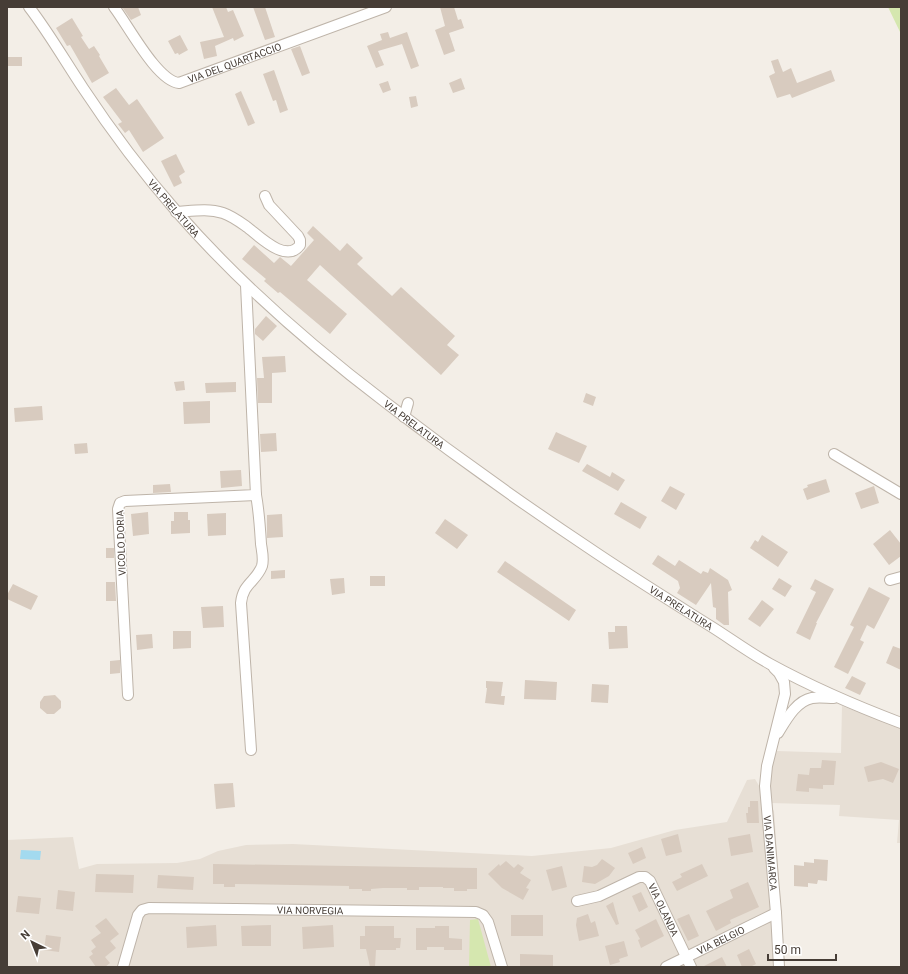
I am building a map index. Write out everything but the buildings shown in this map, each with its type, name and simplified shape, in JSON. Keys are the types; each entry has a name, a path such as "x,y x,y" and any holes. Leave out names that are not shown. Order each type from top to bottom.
{"street":[{"name":"VIA PRELATURA","path":"29,7 56,44 83,88 118,139 176,212 246,285 312,344 404,417 526,506 636,579 770,664 839,698 901,723"},
{"name":"VIA DEL QUARTACCIO","path":"114,7 144,51 157,67 171,80 179,83 386,7"},
{"path":"176,212 208,210 223,213 239,222 279,250 296,250 300,245 298,236 269,205 265,196"},
{"path":"246,285 256,495 259,514 262,563 259,571 245,588 241,603 251,750"},
{"path":"404,417 408,403"},
{"path":"834,454 901,494"},
{"name":"VICOLO DORIA","path":"128,695 118,509 120,504 125,501 256,495"},
{"path":"890,580 901,577"},
{"name":"VIA DANIMARCA","path":"770,664 782,677 785,690 767,766 765,786 779,967"},
{"name":"VIA DANIMARCA","path":"774,740 793,711 805,701 816,698 839,698"},
{"name":"VIA OLANDA","path":"577,901 599,896 639,877 647,878 650,881 691,967"},
{"name":"VIA NORVEGIA","path":"123,967 138,915 142,910 149,908 476,912 483,915 488,922 502,967"},
{"name":"VIA BELGIO","path":"666,967 776,913"}],"shaded area":[{"path":"842,706 901,728 901,843 897,843 899,820 839,816 840,805 771,803 769,774 777,751 841,753"},
{"path":"755,779 774,811 785,967 7,967 7,840 73,837 79,869 97,864 177,863 200,859 218,851 246,845 293,844 532,856 611,848 675,830 727,822 747,780"}],"green space":[{"path":"888,7 901,7 901,34"},
{"path":"478,919 491,967 469,967 470,920"}],"water":[{"path":"21,850 41,851 40,860 20,859"}]}
